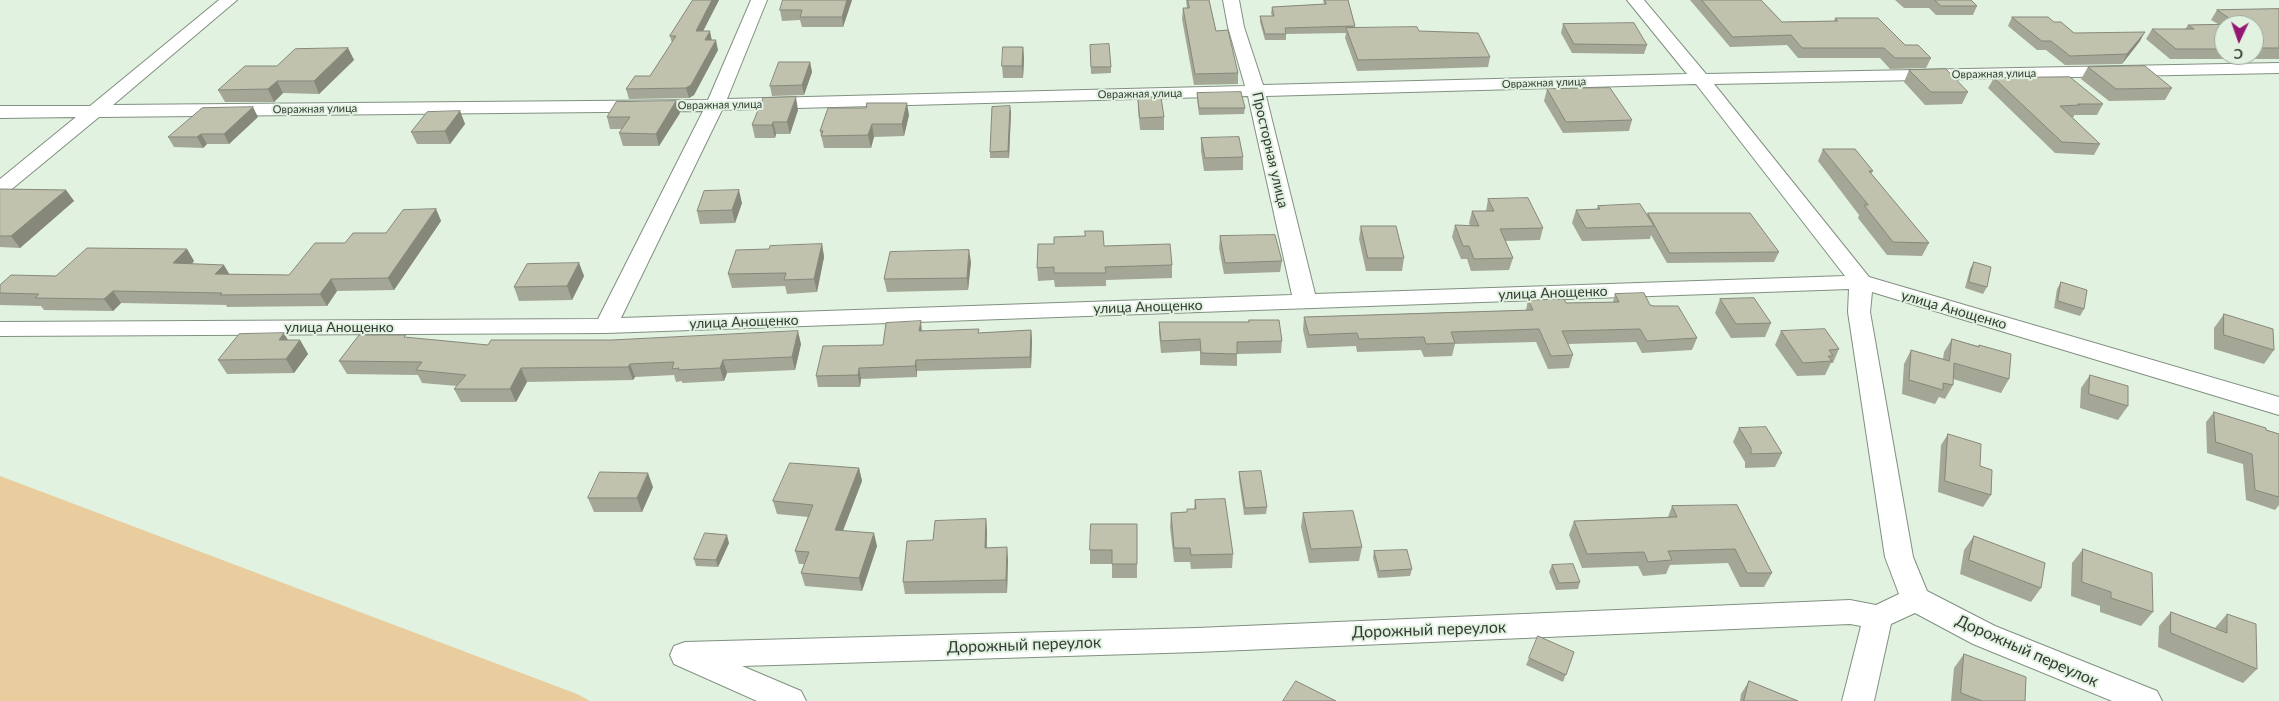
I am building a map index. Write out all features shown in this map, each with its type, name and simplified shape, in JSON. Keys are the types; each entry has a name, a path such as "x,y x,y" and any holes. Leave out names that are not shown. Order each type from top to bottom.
{"street":[{"path":"0,189 229,0"},
{"path":"606,326 714,105 759,0"},
{"name":"Просторная улица","path":"1231,0 1236,27 1256,91 1305,301"},
{"path":"1635,0 1701,79 1861,282 1859,312 1890,512 1899,557 1916,599 1878,617 1858,701"},
{"name":"Овражная улица","path":"0,112 714,105 1701,79 2279,68"},
{"name":"улица Анощенко","path":"0,329 606,326 1861,282 2279,406"},
{"name":"Дорожный переулок","path":"1916,599 1984,635 2146,701"},
{"name":"Дорожный переулок","path":"790,701 684,655 1187,640 1850,612 1878,617"}],"shaded area":[{"path":"0,476 577,694 590,701 0,701"}],"building":[{"path":"693,0 712,0 696,31 710,31 705,40 716,40 691,85 686,88 626,89 635,76 650,76 676,36 670,36"},
{"path":"783,0 847,0 842,17 800,17 802,10 780,10"},
{"path":"1188,0 1209,0 1216,31 1228,30 1238,73 1195,74 1183,8 1189,8"},
{"path":"1325,0 1348,0 1355,26 1285,28 1286,34 1265,34 1260,16 1274,16 1272,7 1326,4"},
{"path":"1702,0 1761,0 1782,22 1838,21 1835,18 1878,18 1905,45 1918,45 1931,58 1895,58 1884,48 1802,48 1791,35 1733,37"},
{"path":"1935,0 1971,0 1977,6 1941,6"},
{"path":"2279,9 2279,48 2264,48 2264,15 2224,15 2217,10"},
{"path":"2012,17 2048,17 2054,22 2061,22 2074,33 2145,32 2127,54 2070,56 2051,41 2042,41"},
{"path":"1634,23 1647,45 1574,44 1563,24"},
{"path":"2214,24 2214,49 2176,49 2152,29 2194,29 2188,25"},
{"path":"1417,27 1419,31 1478,33 1490,57 1358,60 1346,28"},
{"path":"1109,44 1111,67 1091,67 1090,45"},
{"path":"1003,47 1023,47 1022,66 1002,66"},
{"path":"348,48 314,81 277,81 268,89 218,90 245,66 277,66 295,49"},
{"path":"779,62 810,62 802,85 770,86"},
{"path":"2145,66 2172,88 2116,89 2088,67"},
{"path":"1946,69 1968,92 1931,92 1909,70"},
{"path":"2070,77 2103,104 2060,106 2100,144 2062,142 1994,78"},
{"path":"1610,88 1632,120 1566,122 1547,89"},
{"path":"1241,92 1245,108 1199,108 1197,93"},
{"path":"796,97 787,122 773,122 772,125 752,125 763,98"},
{"path":"1138,97 1161,97 1164,117 1140,118"},
{"path":"676,101 656,134 619,133 630,117 607,117 616,102"},
{"path":"867,103 907,103 902,124 872,124 868,135 821,136 823,131 820,131 828,108 866,108"},
{"path":"1010,106 1008,151 990,152 992,107"},
{"path":"253,107 224,134 201,134 197,137 168,137 202,108"},
{"path":"460,111 445,131 411,132 427,112"},
{"path":"1239,137 1243,157 1205,158 1201,138"},
{"path":"1823,149 1855,149 1873,171 1869,171 1929,243 1893,242 1864,205 1868,205"},
{"path":"0,189 66,190 11,236 0,236"},
{"path":"739,190 732,210 697,211 704,191"},
{"path":"1528,198 1543,228 1500,229 1513,258 1474,259 1469,246 1463,246 1455,225 1479,226 1472,211 1494,211 1488,199"},
{"path":"1640,204 1654,226 1586,228 1576,210 1600,209 1598,206"},
{"path":"436,209 388,278 331,279 320,294 220,295 222,293 113,291 104,299 35,298 39,294 0,293 0,285 11,275 56,276 87,248 187,249 173,263 224,265 215,274 289,275 315,243 345,243 353,233 386,233 403,210"},
{"path":"1648,213 1750,213 1779,252 1670,253"},
{"path":"1361,226 1396,226 1404,258 1368,258"},
{"path":"1085,231 1103,231 1104,246 1170,244 1172,265 1105,267 1106,273 1054,273 1054,267 1037,268 1038,244 1054,244 1054,237 1085,236"},
{"path":"1275,235 1282,261 1225,263 1220,236"},
{"path":"822,244 814,279 784,280 786,273 728,274 736,250 769,249 770,246"},
{"path":"969,250 967,278 884,279 890,252"},
{"path":"1974,262 1991,267 1987,287 1969,282"},
{"path":"579,263 567,286 514,287 527,264"},
{"path":"2061,282 2087,290 2084,309 2058,301"},
{"path":"1644,293 1650,305 1678,306 1697,338 1647,341 1640,329 1562,331 1573,355 1551,356 1539,329 1451,332 1455,343 1426,344 1424,337 1359,339 1357,333 1309,335 1304,317 1533,310 1528,300 1564,299 1566,303 1619,302 1615,294"},
{"path":"1754,298 1771,323 1736,324 1720,299"},
{"path":"2224,314 2273,329 2274,350 2224,335"},
{"path":"1249,320 1279,320 1282,341 1237,342 1237,354 1201,353 1200,339 1161,341 1159,322 1249,322"},
{"path":"921,321 919,331 979,329 978,333 1031,330 1030,357 916,360 915,366 859,368 858,375 816,376 823,346 883,345 886,323"},
{"path":"1825,329 1839,349 1829,350 1833,356 1828,356 1832,361 1803,363 1781,331"},
{"path":"798,331 792,357 723,360 720,368 678,370 679,368 672,369 674,362 630,364 628,367 521,368 510,389 454,389 466,375 416,370 422,362 339,361 359,335 406,335 404,337 488,345 491,340 611,340"},
{"path":"284,333 279,340 300,340 286,359 218,360 239,334"},
{"path":"1952,339 2011,354 2009,379 1954,363 1953,385 1943,383 1943,390 1909,380 1911,350 1949,361"},
{"path":"2090,375 2128,386 2128,406 2089,394"},
{"path":"2214,412 2266,428 2266,430 2279,434 2279,497 2255,490 2252,454 2216,442"},
{"path":"1766,427 1782,453 1751,454 1751,448 1739,428"},
{"path":"1948,434 1981,444 1980,466 1992,470 1991,495 1945,481"},
{"path":"790,463 859,468 835,530 874,533 859,578 801,573 809,552 795,551 813,505 773,501"},
{"path":"1261,471 1267,507 1245,508 1239,472"},
{"path":"600,472 648,473 637,498 588,498"},
{"path":"1225,499 1233,554 1191,555 1190,548 1174,548 1171,513 1187,512 1187,509 1196,509 1195,500"},
{"path":"1737,505 1772,573 1747,573 1735,549 1668,551 1672,560 1648,562 1644,552 1587,554 1574,521 1677,517 1672,506"},
{"path":"1353,511 1362,547 1311,549 1303,513"},
{"path":"986,519 985,548 1007,547 1006,580 903,582 907,541 933,540 935,521"},
{"path":"1091,524 1137,524 1137,564 1112,564 1112,550 1090,550"},
{"path":"705,533 727,535 716,560 694,559"},
{"path":"1974,536 2045,563 2041,588 1969,560"},
{"path":"2083,549 2152,573 2153,612 2111,598 2111,592 2082,582"},
{"path":"1407,550 1412,569 1379,571 1374,551"},
{"path":"1573,564 1580,582 1559,583 1552,565"},
{"path":"2171,612 2227,633 2227,614 2256,624 2257,669 2171,633"},
{"path":"1538,636 1574,652 1566,675 1529,658"},
{"path":"1964,654 2026,677 2025,701 1982,701 1961,693"},
{"path":"1296,681 1336,701 1283,701"},
{"path":"1749,681 1798,701 1744,701"}]}
